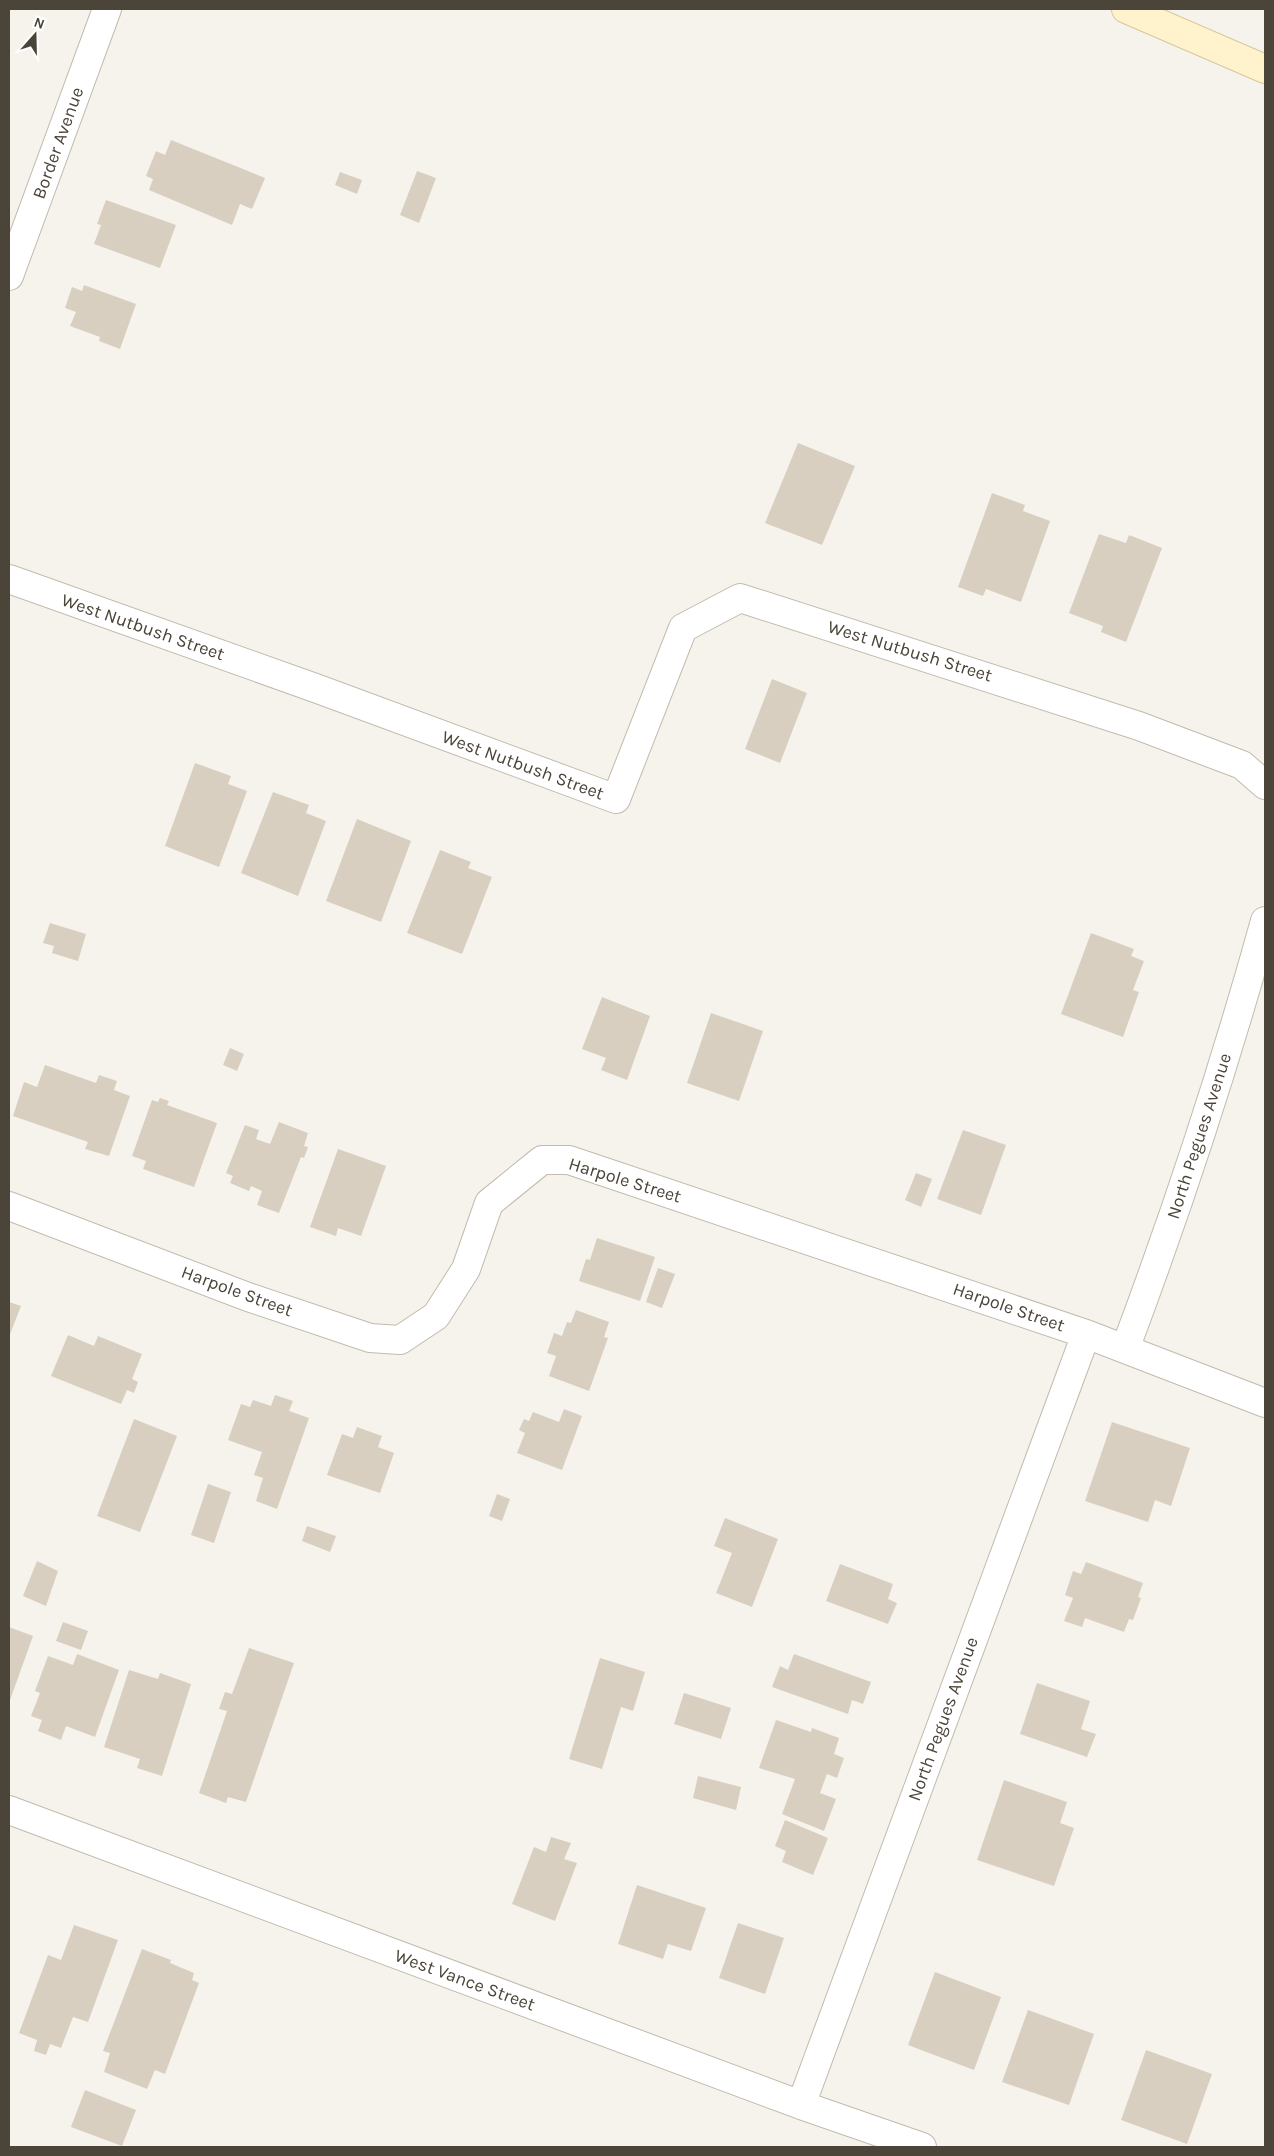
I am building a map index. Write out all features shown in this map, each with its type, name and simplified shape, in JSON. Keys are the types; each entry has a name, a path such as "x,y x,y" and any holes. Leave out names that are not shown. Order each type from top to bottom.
{"main road":[{"path":"1126,9 1265,69"}],"street":[{"name":"Border Avenue","path":"9,276 107,9"},
{"name":"West Nutbush Street","path":"9,579 318,688 616,799 683,628 740,598 1139,726 1242,765 1265,786"},
{"name":"North Pegues Avenue","path":"1125,1349 1165,1241 1248,984 1265,921"},
{"name":"Harpole Street","path":"9,1206 258,1300 370,1338 400,1340 436,1316 466,1270 489,1203 542,1160 569,1160 1086,1334 1265,1402"},
{"name":"North Pegues Avenue","path":"801,2105 1086,1334"},
{"name":"West Vance Street","path":"9,1810 801,2105 922,2147"}],"building":[{"path":"171,140 265,178 252,209 240,204 232,225 149,190 153,179 146,176 156,151 165,155"},
{"path":"417,171 436,178 419,223 400,215"},
{"path":"340,172 362,180 357,194 335,185"},
{"path":"106,200 176,225 160,268 94,244 101,225 97,224"},
{"path":"84,285 136,304 120,349 99,341 100,337 70,326 76,312 65,308 72,287 82,291"},
{"path":"798,443 855,466 822,545 765,523"},
{"path":"992,493 1025,505 1023,511 1050,521 1021,602 986,589 983,596 958,587"},
{"path":"1099,534 1126,543 1129,535 1162,548 1126,642 1101,632 1103,626 1069,613"},
{"path":"772,679 807,693 780,763 745,749"},
{"path":"195,763 231,776 228,784 247,791 219,867 165,846"},
{"path":"273,792 309,805 306,813 326,821 298,896 241,873"},
{"path":"357,819 411,841 381,922 326,901"},
{"path":"440,850 471,862 468,868 492,877 462,954 407,933"},
{"path":"50,923 86,934 78,961 52,953 54,946 43,943"},
{"path":"1091,933 1134,949 1131,956 1144,961 1133,990 1139,992 1123,1037 1061,1014"},
{"path":"602,997 650,1016 627,1080 601,1070 606,1058 582,1049"},
{"path":"711,1013 763,1031 739,1101 687,1083"},
{"path":"230,1048 244,1054 237,1071 223,1065"},
{"path":"45,1065 96,1083 99,1075 117,1081 114,1090 130,1096 109,1156 85,1149 88,1142 13,1116 24,1082 37,1087"},
{"path":"160,1098 169,1101 167,1105 217,1123 194,1187 143,1169 146,1161 132,1156 152,1100 158,1102"},
{"path":"279,1122 308,1133 304,1146 308,1147 304,1158 301,1157 279,1213 257,1205 262,1191 251,1186 249,1191 230,1183 233,1176 226,1173 245,1125 259,1130 256,1139 270,1144"},
{"path":"963,1130 1006,1145 981,1215 937,1199"},
{"path":"338,1149 386,1166 361,1236 338,1228 336,1236 310,1227"},
{"path":"916,1173 932,1179 921,1207 905,1200"},
{"path":"597,1238 655,1257 640,1301 579,1281 586,1259 590,1260"},
{"path":"658,1268 675,1274 662,1308 646,1302"},
{"path":"9,1302 21,1306 9,1337"},
{"path":"576,1310 609,1322 604,1337 608,1338 589,1391 549,1376 556,1356 547,1353 554,1333 562,1336 567,1322 571,1323"},
{"path":"68,1335 94,1346 98,1336 142,1354 132,1379 138,1382 134,1393 127,1390 121,1404 51,1376"},
{"path":"275,1395 293,1401 289,1411 309,1418 277,1509 256,1501 263,1478 254,1475 262,1452 228,1440 241,1404 250,1407 253,1400 271,1406"},
{"path":"564,1409 582,1416 562,1470 517,1453 525,1433 519,1430 524,1419 529,1421 533,1412 559,1422"},
{"path":"134,1419 177,1436 140,1532 97,1516"},
{"path":"1112,1422 1190,1448 1171,1506 1155,1500 1148,1522 1085,1501"},
{"path":"357,1427 382,1436 378,1447 394,1453 380,1493 327,1475 342,1434 353,1438"},
{"path":"208,1484 231,1492 214,1543 191,1535"},
{"path":"497,1494 510,1499 502,1521 489,1516"},
{"path":"725,1518 778,1539 752,1607 716,1593 732,1553 714,1546"},
{"path":"307,1526 336,1536 330,1552 302,1541"},
{"path":"37,1561 58,1571 46,1606 23,1596"},
{"path":"1086,1562 1143,1583 1138,1597 1141,1598 1133,1620 1129,1619 1124,1632 1085,1618 1082,1627 1064,1621 1073,1598 1065,1595 1073,1571 1081,1574"},
{"path":"840,1564 893,1584 888,1599 897,1603 888,1624 826,1601"},
{"path":"63,1622 88,1631 81,1650 56,1641"},
{"path":"9,1627 33,1636 9,1703"},
{"path":"249,1648 294,1663 246,1802 228,1797 226,1803 199,1793 227,1711 219,1709 225,1692 232,1694"},
{"path":"77,1654 119,1670 95,1737 66,1726 61,1740 38,1731 42,1720 31,1716 40,1693 35,1691 48,1656 73,1665"},
{"path":"794,1654 871,1682 863,1704 852,1700 848,1714 772,1687 780,1666 788,1670"},
{"path":"600,1658 645,1672 633,1711 621,1707 602,1769 569,1759"},
{"path":"129,1670 158,1679 160,1673 191,1684 162,1776 137,1768 140,1759 104,1747"},
{"path":"1037,1683 1090,1701 1081,1729 1096,1734 1087,1757 1020,1734"},
{"path":"684,1693 731,1708 721,1739 674,1724"},
{"path":"776,1720 811,1732 812,1728 839,1738 834,1754 844,1758 837,1778 827,1774 820,1793 836,1799 824,1831 782,1814 795,1779 759,1768"},
{"path":"698,1776 741,1787 736,1810 693,1798"},
{"path":"1004,1780 1067,1802 1060,1823 1074,1828 1054,1886 977,1860"},
{"path":"785,1820 828,1838 813,1875 782,1862 786,1851 775,1846"},
{"path":"551,1837 571,1843 564,1859 577,1863 555,1921 512,1904 534,1847 546,1852"},
{"path":"637,1885 706,1908 691,1951 668,1944 663,1959 618,1944"},
{"path":"738,1923 784,1938 765,1994 719,1978"},
{"path":"74,1925 118,1940 88,2022 73,2017 61,2048 50,2044 46,2055 34,2051 37,2040 19,2033 48,1955 61,1960"},
{"path":"142,1949 171,1960 170,1963 194,1973 192,1980 199,1983 165,2074 155,2070 147,2089 104,2072 110,2053 103,2051"},
{"path":"935,1972 1001,1997 974,2070 908,2045"},
{"path":"1028,2010 1094,2034 1069,2105 1002,2082"},
{"path":"1146,2050 1212,2074 1187,2144 1121,2120"},
{"path":"85,2090 136,2110 122,2146 71,2127"}]}
